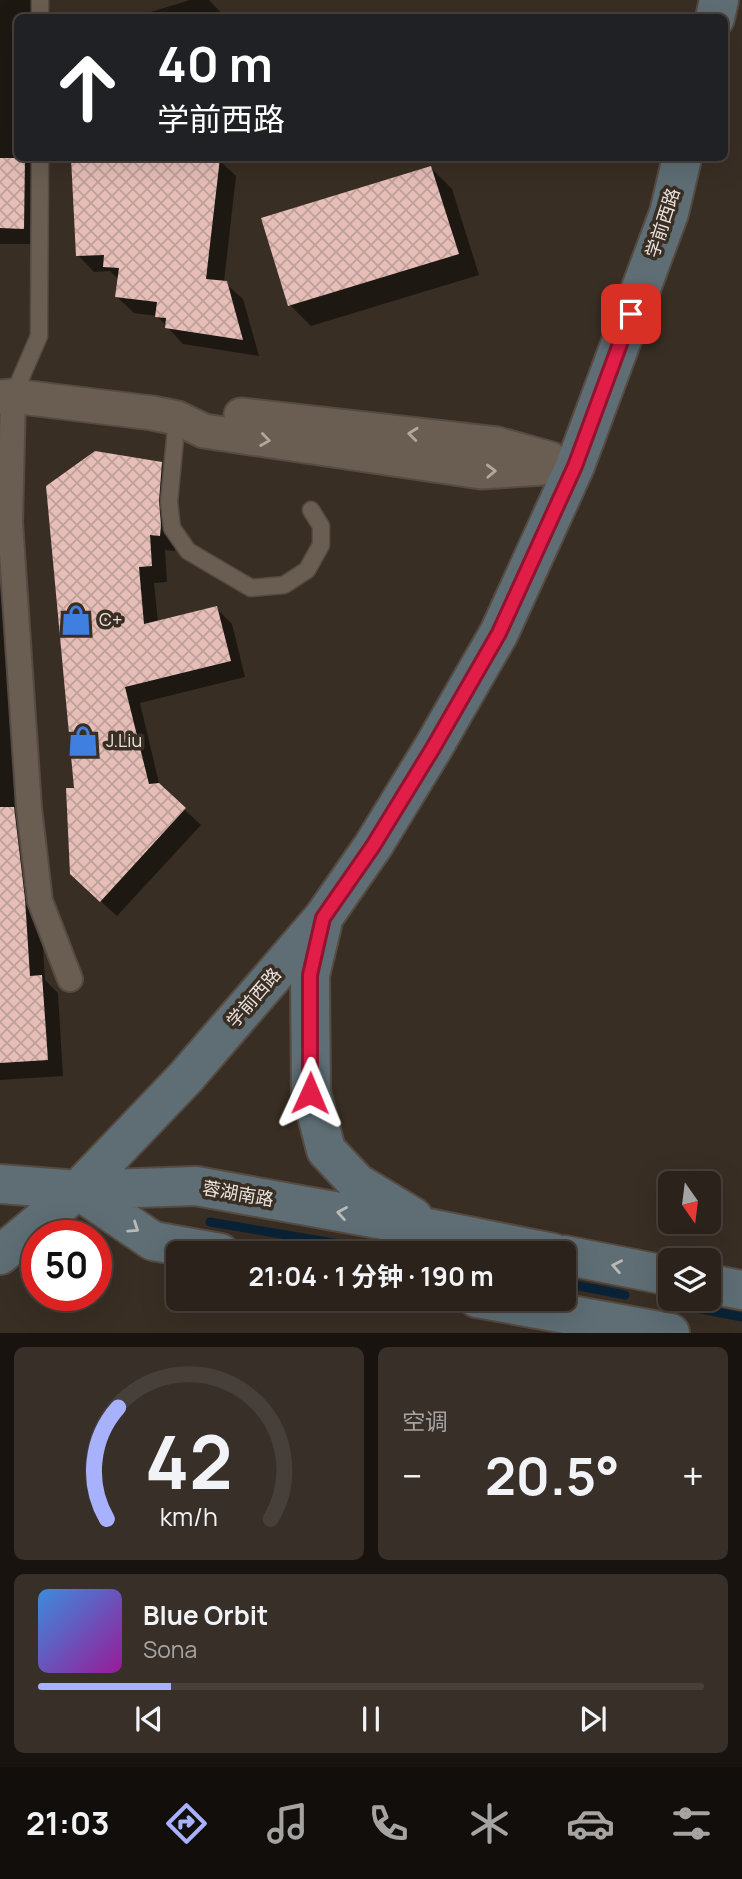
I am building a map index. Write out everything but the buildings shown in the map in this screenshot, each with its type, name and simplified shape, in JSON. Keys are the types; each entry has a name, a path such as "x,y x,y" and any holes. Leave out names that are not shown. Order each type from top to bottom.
{"main road":[{"name":"学前西路","path":"0,1255 78,1190 186,1077 323,918 373,846 499,633 575,466 668,213 681,161"},
{"path":"323,918 310,975 310,1093 326,1150 357,1183 433,1229"},
{"name":"蓉湖南路","path":"0,1184 78,1190 196,1186 493,1241"},
{"path":"78,1190 153,1241 166,1243"},
{"path":"576,1257 658,1274"},
{"path":"721,1286 742,1290"},
{"path":"545,1311 649,1331 658,1292"}],"street":[{"path":"70,979 40,901 29,808 10,522 7,397 177,418 204,410 497,444 575,466"}],"lane":[{"path":"7,397 39,336 40,161"},
{"path":"177,418 169,502 173,528 188,551 251,588 284,585 307,570 321,545 321,526 311,510"}],"waterway":[{"path":"210,1222 322,1241"},
{"path":"576,1285 625,1295"},
{"path":"712,1311 742,1317"}],"place":[{"name":"C+","path":"76,620"},
{"name":"J.Liu","path":"83,741"}],"route":[{"path":"310,1093 310,975 323,918 373,846 499,633 575,466 631,314"}]}
